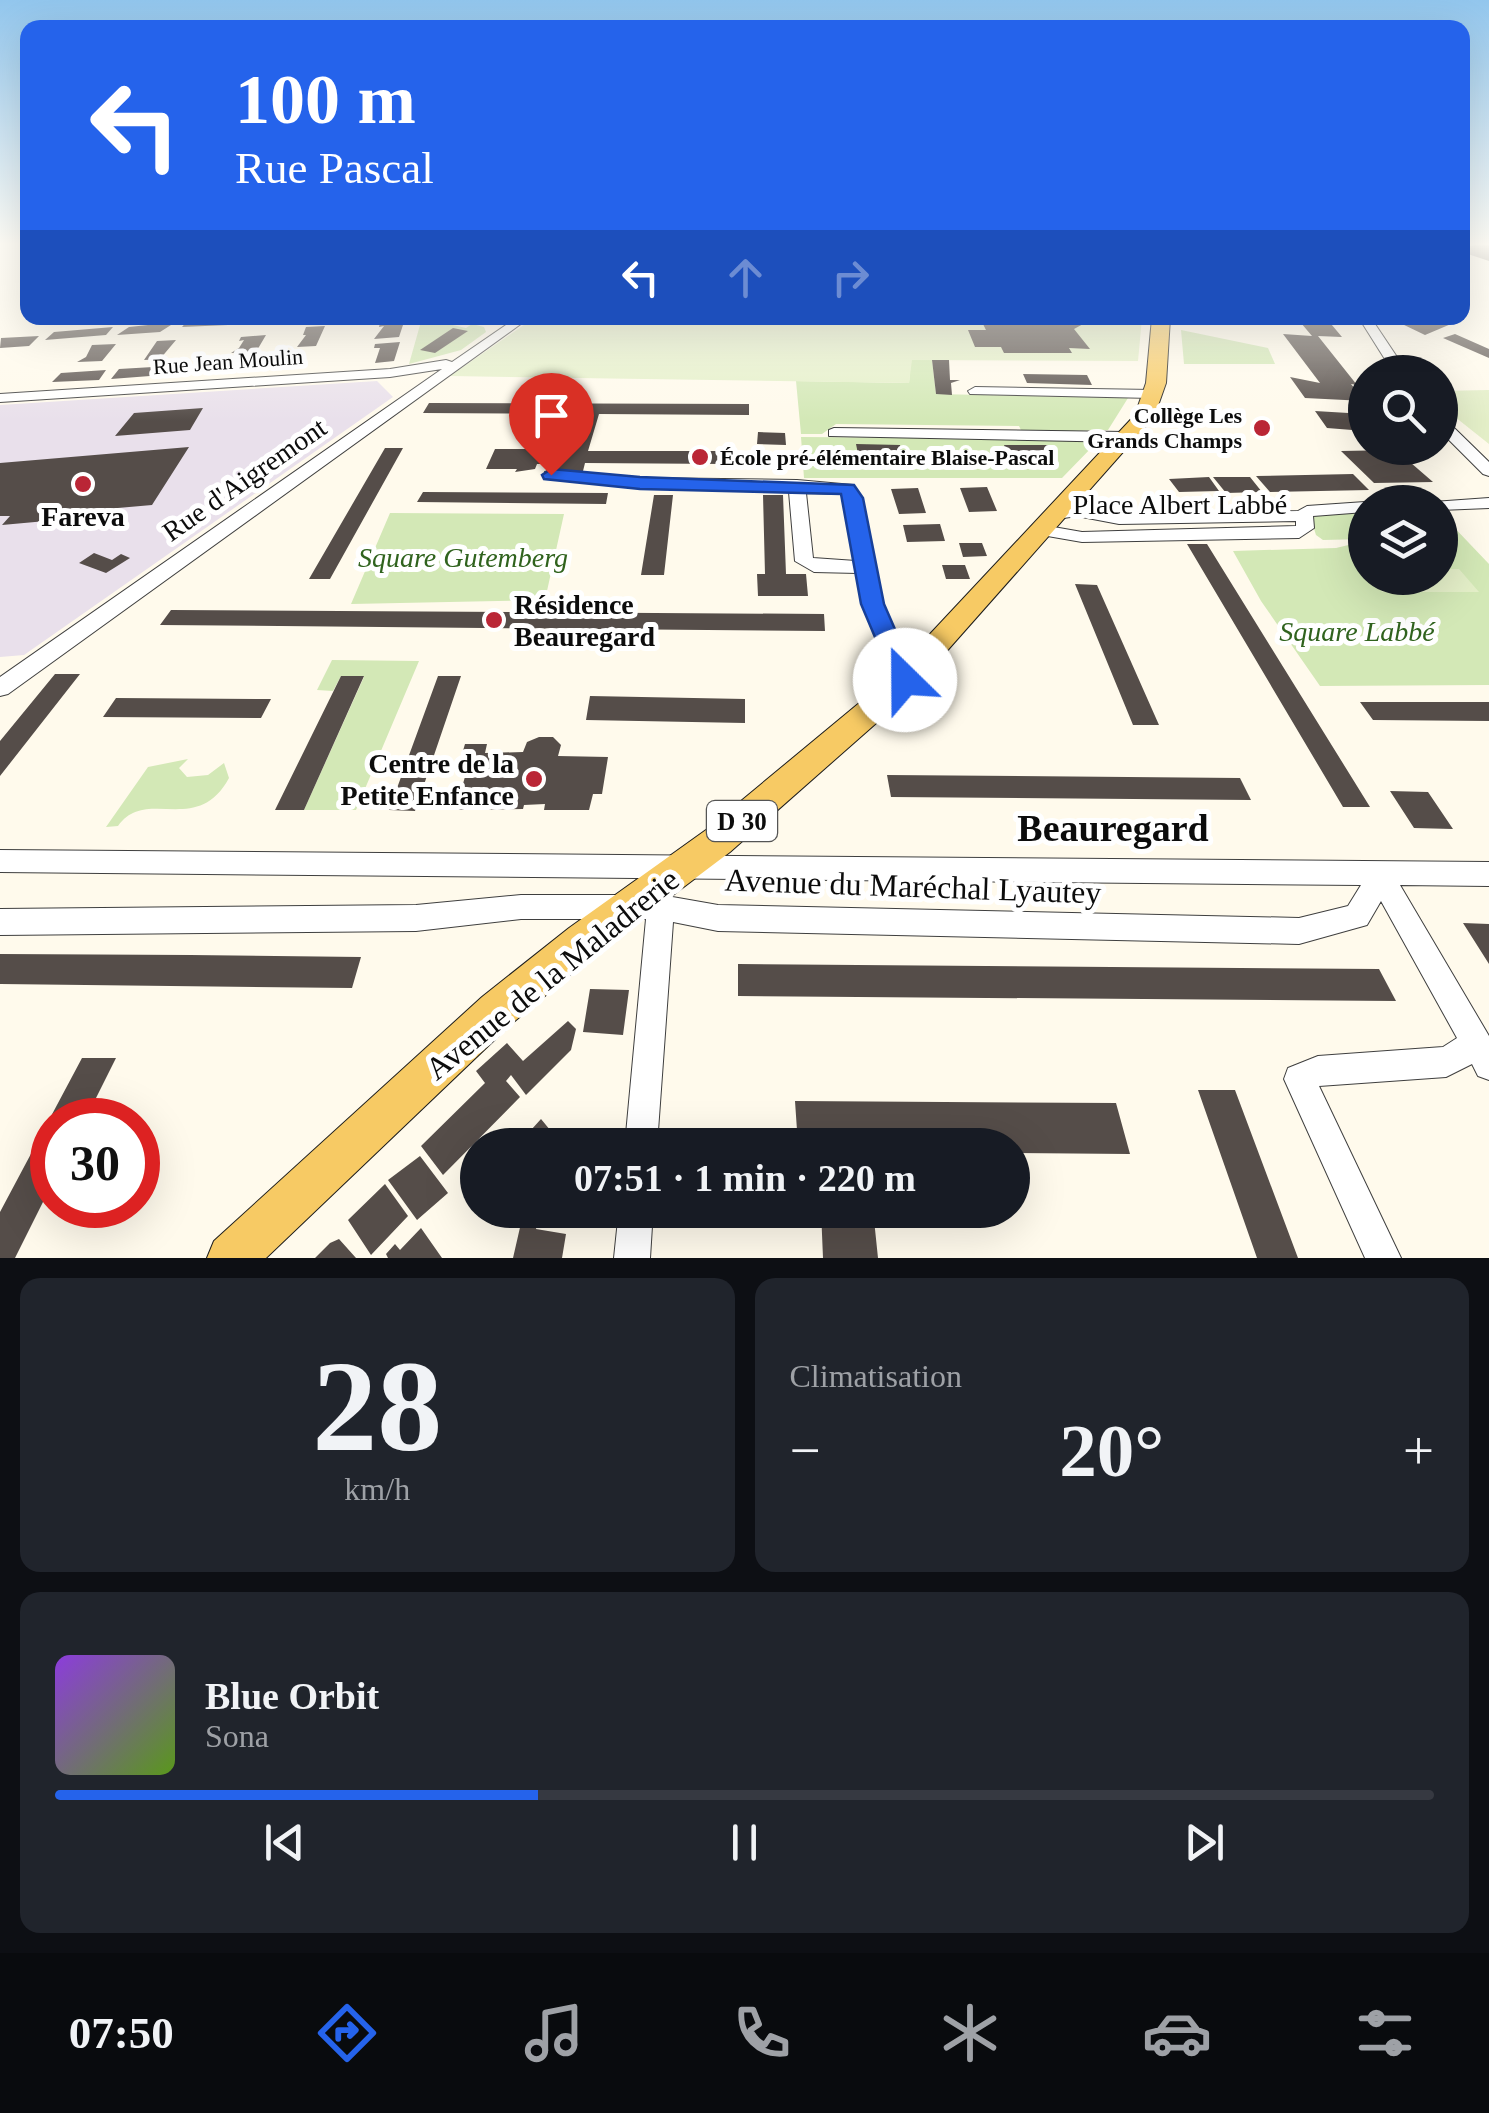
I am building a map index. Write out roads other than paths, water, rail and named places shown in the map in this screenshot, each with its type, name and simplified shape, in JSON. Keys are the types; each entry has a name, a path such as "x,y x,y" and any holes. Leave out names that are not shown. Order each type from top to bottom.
{"main road":[{"name":"Avenue de la Maladrerie","path":"231,1258 496,1011 582,941 646,907 682,868 834,744 905,680 1144,417 1152,394 1160,325"}],"street":[{"name":"Rue d'Aigremont","path":"0,688 421,380 511,325"},
{"path":"1369,325 1389,355"},
{"name":"Rue Jean Moulin","path":"0,398 390,374 421,380"},
{"path":"975,391 1152,394"},
{"path":"834,434 1125,437"},
{"path":"1458,440 1489,470"},
{"path":"551,475 640,483 847,488 854,498 872,604 905,680"},
{"path":"797,485 804,560 814,566 867,567"},
{"path":"1458,504 1489,503"},
{"name":"Place Albert Labbé","path":"1050,522 1082,538 1299,532 1306,528 1307,511 1348,507"},
{"name":"Avenue du Maréchal Lyautey","path":"0,861 1488,875"},
{"path":"1380,876 1483,1055 1446,1062 1318,1071 1299,1078 1383,1258"},
{"name":"Avenue du Maréchal Lyautey","path":"0,922 416,918 521,907 646,907 718,918 1300,931 1357,916 1380,876"},
{"path":"641,1128 646,907"},
{"path":"632,1258 634,1228"}],"place":[{"name":"Collège Les Grands Champs","path":"1262,428"},
{"name":"École pré-élémentaire Blaise-Pascal","path":"700,457"},
{"name":"Fareva","path":"83,484"},
{"name":"Résidence Beauregard","path":"494,620"},
{"name":"Centre de la Petite Enfance","path":"534,779"}],"district":[{"name":"Beauregard","path":"1113,828"}],"park label":[{"name":"Square Gutemberg","path":"463,557"},
{"name":"Square Labbé","path":"1357,631"}]}
